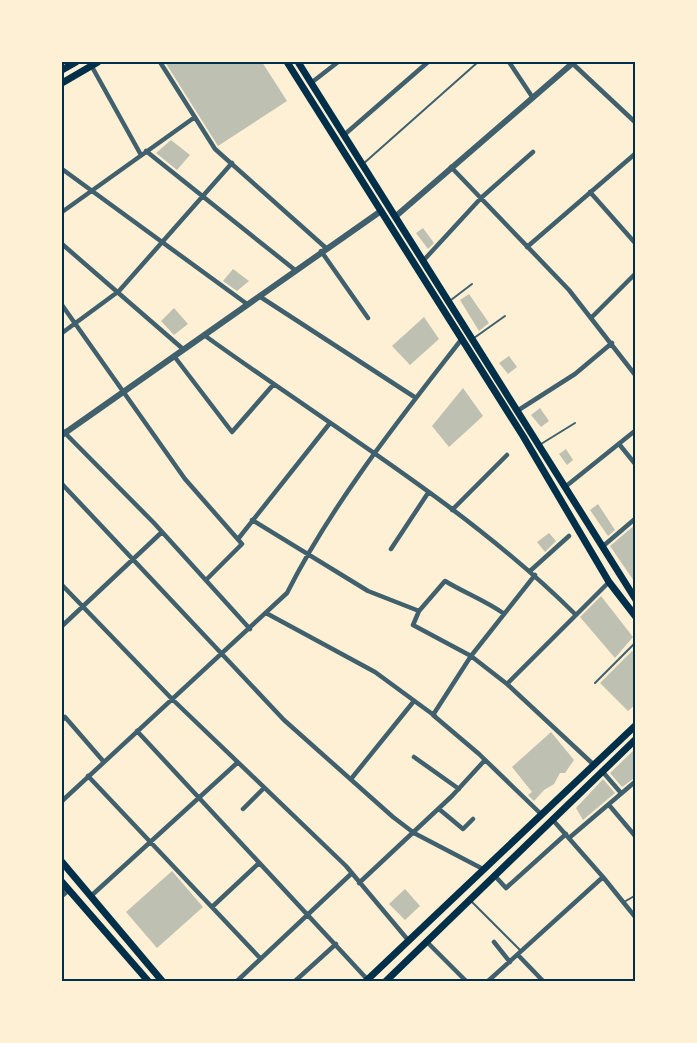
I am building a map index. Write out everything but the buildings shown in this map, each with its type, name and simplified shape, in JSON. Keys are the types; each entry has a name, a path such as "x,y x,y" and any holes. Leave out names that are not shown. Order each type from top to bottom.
{"main road":[{"path":"62,70 76,62"},
{"path":"287,62 523,436 609,582 636,617"},
{"path":"298,62 636,600"},
{"path":"62,83 95,63"},
{"path":"601,569 611,562"},
{"path":"366,980 634,728"},
{"path":"385,981 636,739"},
{"path":"62,862 163,981"},
{"path":"62,882 149,981"},
{"path":"92,918 102,910"}],"street":[{"path":"160,62 215,148 324,250 368,318"},
{"path":"311,83 338,62"},
{"path":"344,135 428,62"},
{"path":"509,62 533,98"},
{"path":"396,216 573,62 636,123"},
{"path":"95,63 143,153 295,270"},
{"path":"62,212 195,117"},
{"path":"423,261 481,198 533,152"},
{"path":"526,247 636,153"},
{"path":"62,333 119,291 232,163"},
{"path":"451,167 568,290 636,376"},
{"path":"62,169 247,304"},
{"path":"590,192 636,244"},
{"path":"250,629 162,532 62,433 381,211"},
{"path":"62,244 119,291 183,349"},
{"path":"591,318 636,273"},
{"path":"259,296 416,398"},
{"path":"62,305 185,479 242,543 206,580"},
{"path":"204,335 452,510 536,575 574,614"},
{"path":"62,801 287,593 306,554 375,454 461,340"},
{"path":"517,411 575,374 612,343"},
{"path":"174,356 232,432 273,385"},
{"path":"238,539 330,423"},
{"path":"565,487 636,430"},
{"path":"619,444 636,465"},
{"path":"452,510 507,455"},
{"path":"62,484 284,720 414,833 483,869"},
{"path":"391,549 428,493"},
{"path":"602,547 636,518"},
{"path":"252,519 368,591 419,611"},
{"path":"62,626 162,532"},
{"path":"530,572 568,536"},
{"path":"536,575 503,613 471,656 433,715 485,760 541,814"},
{"path":"503,613 478,596 465,594 446,581 419,611 412,625 471,656 507,684 594,765"},
{"path":"507,684 574,614 609,582"},
{"path":"62,585 172,699 352,873 408,940"},
{"path":"266,613 375,672 438,719"},
{"path":"351,779 414,701"},
{"path":"63,716 104,762"},
{"path":"137,731 336,944 366,980"},
{"path":"414,757 459,789"},
{"path":"359,883 439,809 485,760"},
{"path":"91,897 237,763"},
{"path":"602,771 621,793"},
{"path":"88,776 261,958"},
{"path":"494,875 506,888 636,781"},
{"path":"243,809 264,788"},
{"path":"609,804 636,837"},
{"path":"439,809 463,829 473,819"},
{"path":"552,819 636,918"},
{"path":"212,907 259,863"},
{"path":"236,981 352,873"},
{"path":"488,981 603,877"},
{"path":"62,895 68,890"},
{"path":"426,941 466,981"},
{"path":"494,942 510,962"},
{"path":"294,981 336,944"},
{"path":"519,953 542,981"}],"lane":[{"path":"363,164 478,62"},
{"path":"449,302 472,284"},
{"path":"471,340 505,316"},
{"path":"538,445 575,423"},
{"path":"595,682 636,642"},
{"path":"624,902 636,895"},
{"path":"469,899 519,953"}]}
